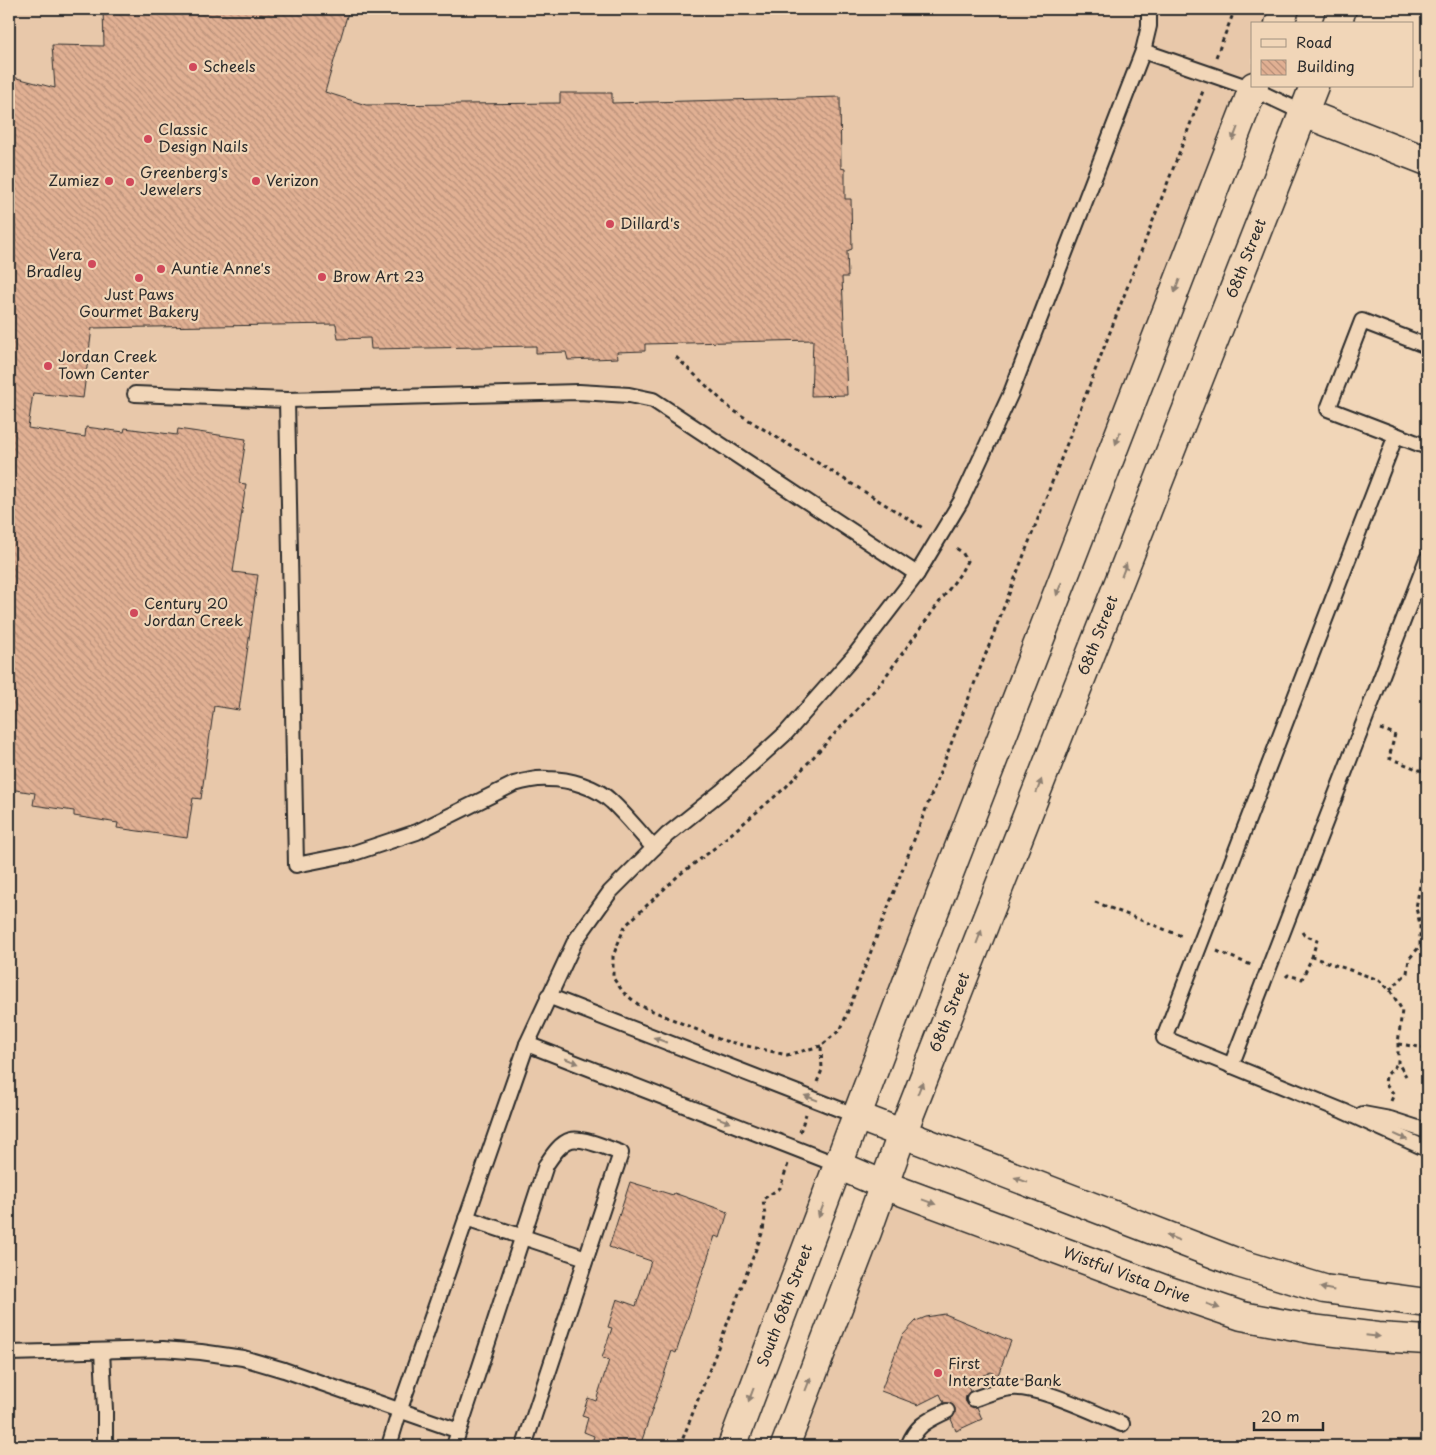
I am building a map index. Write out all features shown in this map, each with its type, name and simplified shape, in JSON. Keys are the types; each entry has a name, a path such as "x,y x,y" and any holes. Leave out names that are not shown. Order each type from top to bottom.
{"street":[{"path":"1280,22 1286,9"},
{"path":"1338,22 1342,9"},
{"path":"838,1165 1253,88"},
{"name":"68th Street","path":"884,1185 902,1134 1313,88"},
{"path":"1304,113 1427,161"},
{"path":"857,1116 1238,1263 1324,1289 1427,1303"},
{"name":"Wistful Vista Drive","path":"838,1165 884,1185 1242,1316 1311,1329 1378,1337 1427,1340"},
{"name":"South 68th Street","path":"732,1446 838,1165"},
{"path":"785,1446 884,1185"}],"lane":[{"path":"389,1446 527,1044 575,941 610,892 666,835 722,791 786,733 854,656 918,574 962,500 1011,393 1143,51 1149,26 1149,9"},
{"path":"1143,51 1251,87"},
{"path":"1253,88 1304,113"},
{"path":"1427,346 1362,321 1328,409 1427,446"},
{"path":"135,394 287,400 579,392 629,395 653,400 918,574"},
{"path":"287,400 296,865 351,854 417,832 514,784 530,780 549,779 571,782 600,793 611,801 654,848"},
{"path":"1396,435 1164,1038 1343,1110 1427,1149"},
{"path":"1231,1066 1427,559"},
{"path":"548,996 857,1116"},
{"path":"527,1044 838,1165"},
{"path":"1343,1110 1385,1118 1427,1131"},
{"path":"454,1446 546,1165 562,1146 571,1140 584,1140 621,1153 524,1446"},
{"path":"466,1218 586,1258"},
{"path":"9,1353 163,1349 231,1356 262,1363 459,1431"},
{"path":"102,1351 106,1410 105,1446"},
{"path":"974,1399 1003,1389 1020,1388 1056,1398 1122,1424"},
{"path":"908,1446 922,1423 947,1411"}],"path":[{"path":"822,1070 821,1046 841,1029 1234,9"},
{"path":"1364,723 1395,734 1389,758 1427,773"},
{"path":"1390,990 1407,973 1409,959 1420,946 1420,924 1416,908 1421,879 1427,870"},
{"path":"1300,930 1304,935 1317,940 1312,956"},
{"path":"1420,946 1427,947"},
{"path":"1398,1044 1427,1048"},
{"path":"1385,1118 1394,1094 1385,1084 1386,1076 1398,1063"},
{"path":"680,1446 763,1231 765,1216 763,1199 780,1188"}],"shaded area":[{"name":"Jordan Creek Town Center","path":"9,9 1285,9 1280,22 1251,22 1251,88 732,1446 9,1446"},
{"path":"884,1185 1245,1305 1427,1338 1427,1446 785,1446"}],"building":[{"path":"103,9 349,9 325,92 366,105 560,103 560,93 612,93 612,103 840,97 841,168 845,169 845,199 851,199 852,249 847,251 848,277 842,277 847,395 811,396 813,340 645,344 645,351 617,352 618,358 568,360 566,352 536,353 536,346 371,349 370,338 338,339 336,324 92,328 83,398 33,393 28,428 85,437 86,427 124,432 125,428 177,435 178,429 246,439 239,483 246,484 233,572 258,575 239,710 214,706 201,799 193,798 187,838 117,828 118,823 74,816 74,811 33,805 35,793 9,789 9,76 55,88 52,45 104,46"},
{"path":"630,1182 673,1195 674,1193 728,1212 720,1238 715,1236 676,1353 672,1351 640,1446 591,1446 594,1436 584,1432 588,1418 582,1416 588,1398 596,1401 609,1360 602,1358 612,1328 608,1327 617,1299 636,1306 651,1261 609,1247"},
{"name":"First Interstate Bank","path":"945,1314 1011,1341 998,1375 991,1372 966,1383 970,1391 966,1397 966,1402 972,1407 977,1407 982,1419 956,1431 951,1419 955,1408 951,1404 944,1403 940,1394 918,1405 881,1391 902,1336 916,1321 926,1317"}],"place":[{"name":"Scheels","path":"193,67"},
{"name":"Classic Design Nails","path":"148,139"},
{"name":"Zumiez","path":"109,181"},
{"name":"Verizon","path":"256,181"},
{"name":"Greenberg's Jewelers","path":"130,182"},
{"name":"Dillard's","path":"610,224"},
{"name":"Vera Bradley","path":"92,264"},
{"name":"Auntie Anne's","path":"161,269"},
{"name":"Brow Art 23","path":"322,277"},
{"name":"Just Paws Gourmet Bakery","path":"139,278"},
{"name":"Jordan Creek Town Center","path":"48,366"},
{"name":"Century 20 Jordan Creek","path":"134,613"},
{"name":"First Interstate Bank","path":"938,1373"}]}
